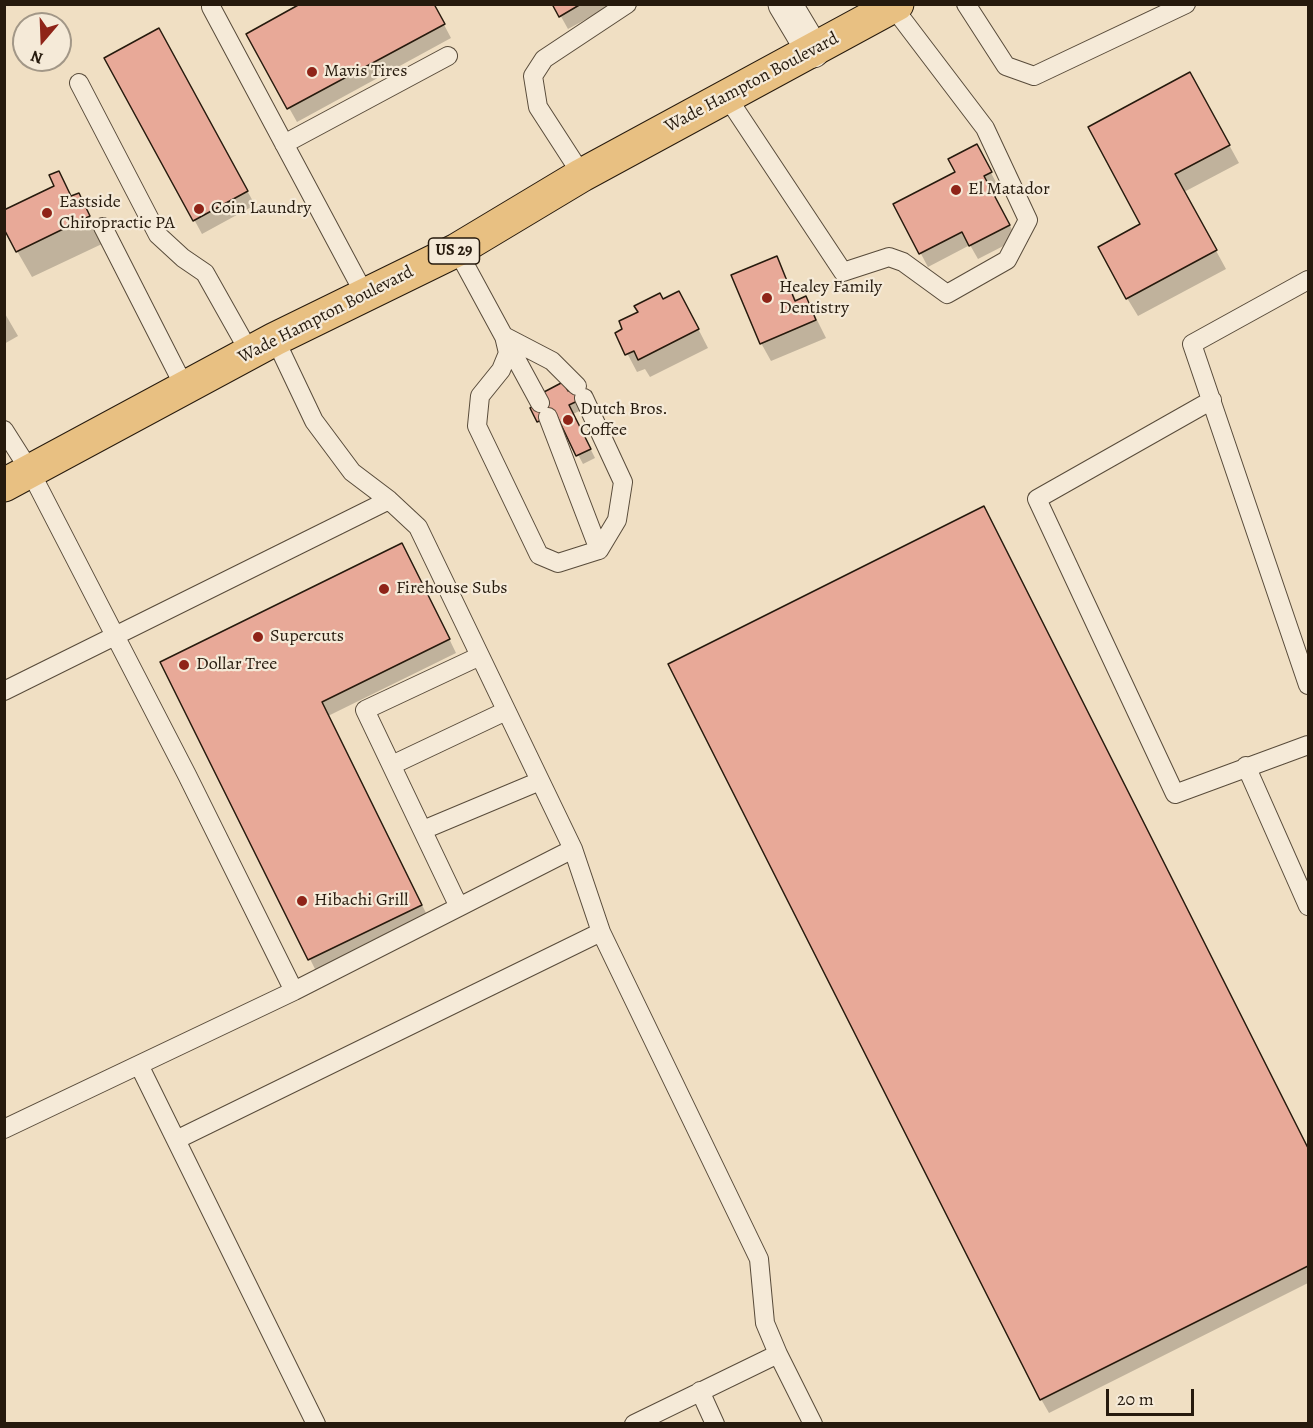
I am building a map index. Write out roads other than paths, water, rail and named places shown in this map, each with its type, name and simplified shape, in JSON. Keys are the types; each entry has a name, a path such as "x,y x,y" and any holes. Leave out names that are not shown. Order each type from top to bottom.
{"main road":[{"name":"Wade Hampton Boulevard","path":"17,478 263,346 457,250 582,175 895,6"}],"street":[{"path":"785,4 813,51"}],"lane":[{"path":"582,175 538,107 533,76 544,59 627,4"},
{"path":"966,4 1006,66 1034,76 1186,4"},
{"path":"727,97 843,272 889,257 903,262 947,294 1007,260 1028,220 985,128 895,6"},
{"path":"211,7 365,295"},
{"path":"285,144 448,56"},
{"path":"79,83 158,235 183,258 205,273 263,346 352,472 389,500 418,527 573,849 601,932 759,1259 765,1323 813,1424"},
{"path":"103,227 185,388"},
{"path":"457,250 544,410 598,550"},
{"path":"1308,280 1192,344 1308,685"},
{"path":"504,336 552,361 580,392 623,482 617,520 598,550 558,563 539,555 477,426 480,396 501,370 508,353 504,336"},
{"path":"1212,400 1037,499 1175,794 1308,745"},
{"path":"4,429 17,478 115,636 224,846 294,991"},
{"path":"4,691 389,500"},
{"path":"459,907 365,710 480,656"},
{"path":"392,765 506,711"},
{"path":"1246,766 1308,906"},
{"path":"423,830 540,781"},
{"path":"4,1129 294,991 573,849"},
{"path":"176,1140 601,932"},
{"path":"139,1065 316,1424"},
{"path":"634,1424 778,1354"},
{"path":"700,1391 715,1424"}],"place":[{"name":"Mavis Tires","path":"312,72"},
{"name":"El Matador","path":"956,190"},
{"name":"Coin Laundry","path":"199,209"},
{"name":"Eastside Chiropractic PA","path":"47,213"},
{"name":"Healey Family Dentistry","path":"767,298"},
{"name":"Dutch Bros. Coffee","path":"568,420"},
{"name":"Firehouse Subs","path":"384,589"},
{"name":"Supercuts","path":"258,637"},
{"name":"Dollar Tree","path":"184,665"},
{"name":"Hibachi Grill","path":"302,901"}]}
